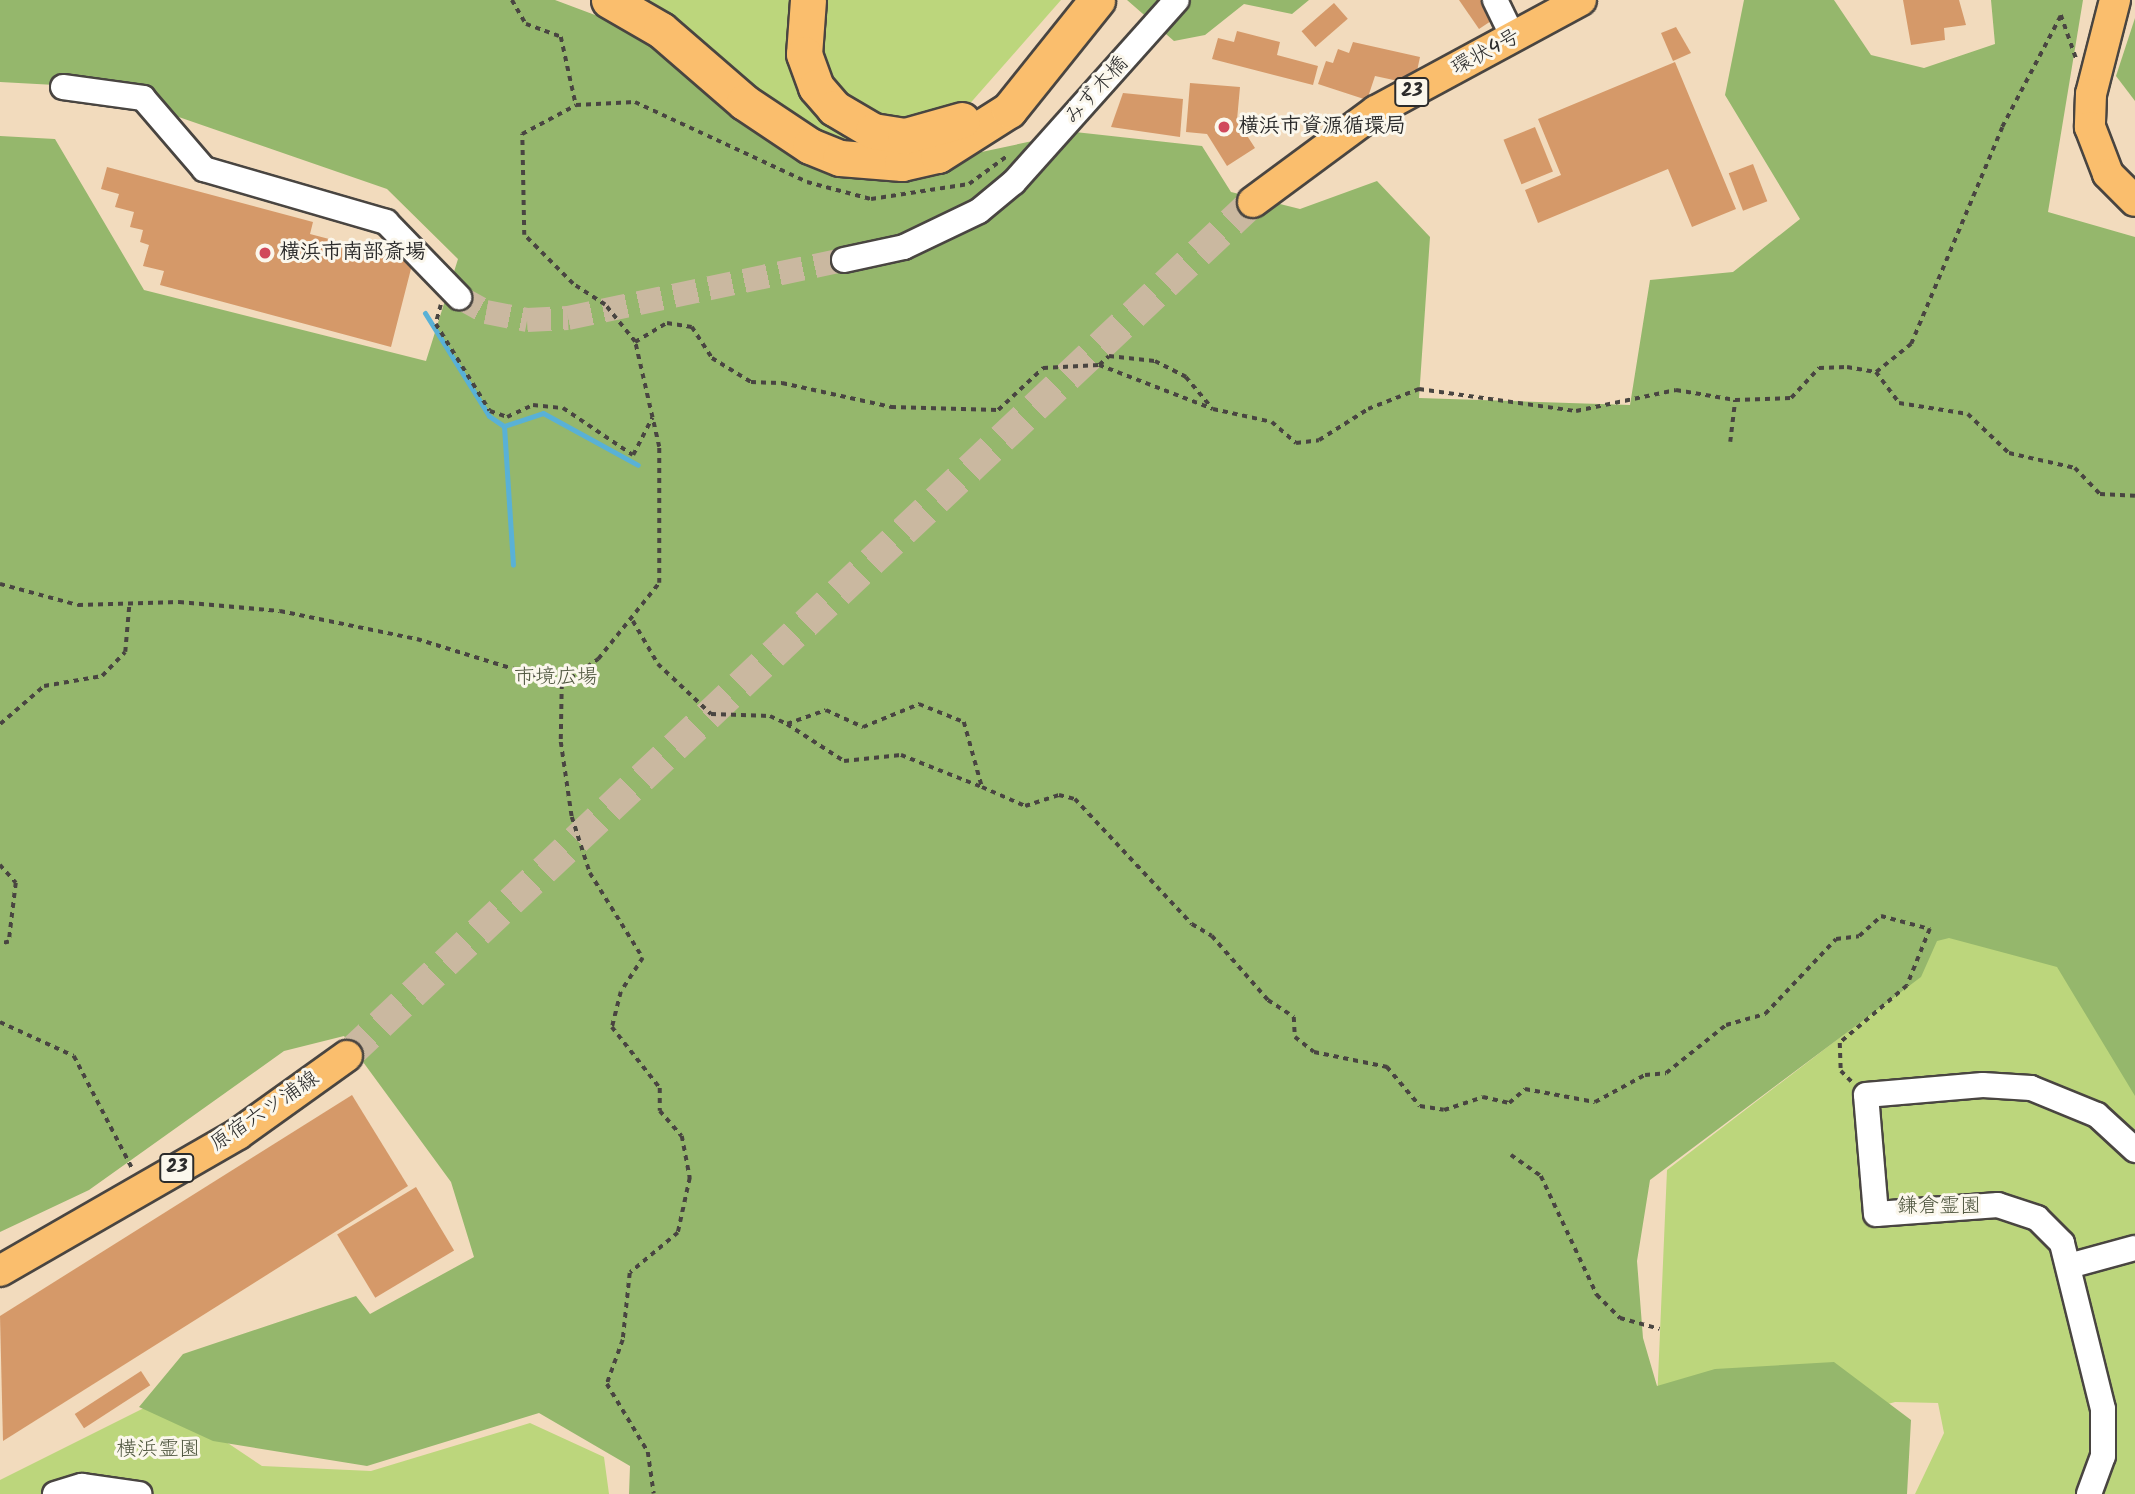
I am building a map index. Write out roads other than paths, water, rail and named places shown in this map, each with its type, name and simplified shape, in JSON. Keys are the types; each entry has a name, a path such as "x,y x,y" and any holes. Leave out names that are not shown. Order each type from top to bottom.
{"highway":[{"path":"609,0 661,30 744,102 810,146 840,158 902,163 938,155 1009,110 1097,0"},
{"path":"808,0 804,54 816,87 852,122 905,136 950,128 972,113 1034,56 1077,0"}],"main road":[{"name":"環状4号","path":"1253,202 1376,111 1514,39 1581,0"},
{"path":"2115,0 2091,94 2090,127 2108,174 2135,201"},
{"name":"原宿六ツ浦線","path":"0,1271 238,1134 347,1056"}],"street":[{"name":"みず木橋","path":"845,260 945,231 1014,181 1177,0"},
{"path":"1495,0 1514,39"},
{"path":"63,87 143,98 204,169 386,222 449,288"},
{"path":"2089,1494 2103,1456 2104,1409 2062,1243 2037,1218 1998,1205 1876,1214 1866,1096 1983,1085 2031,1088 2097,1115 2135,1150"},
{"path":"2069,1266 2135,1248"},
{"path":"55,1494 82,1486 139,1494"}],"waterway":[{"path":"425,313 489,416 504,426 513,565"},
{"path":"504,426 543,413 638,465"}],"tunnel":[{"path":"347,1056 1253,202"},
{"path":"459,297 486,312 527,320 568,318 844,260"}],"place":[{"name":"横浜市資源循環局","path":"1224,127"},
{"name":"横浜市南部斎場","path":"265,253"}],"park label":[{"name":"市境広場","path":"556,678"},
{"name":"鎌倉霊園","path":"1939,1207"},
{"name":"横浜霊園","path":"158,1450"}]}
